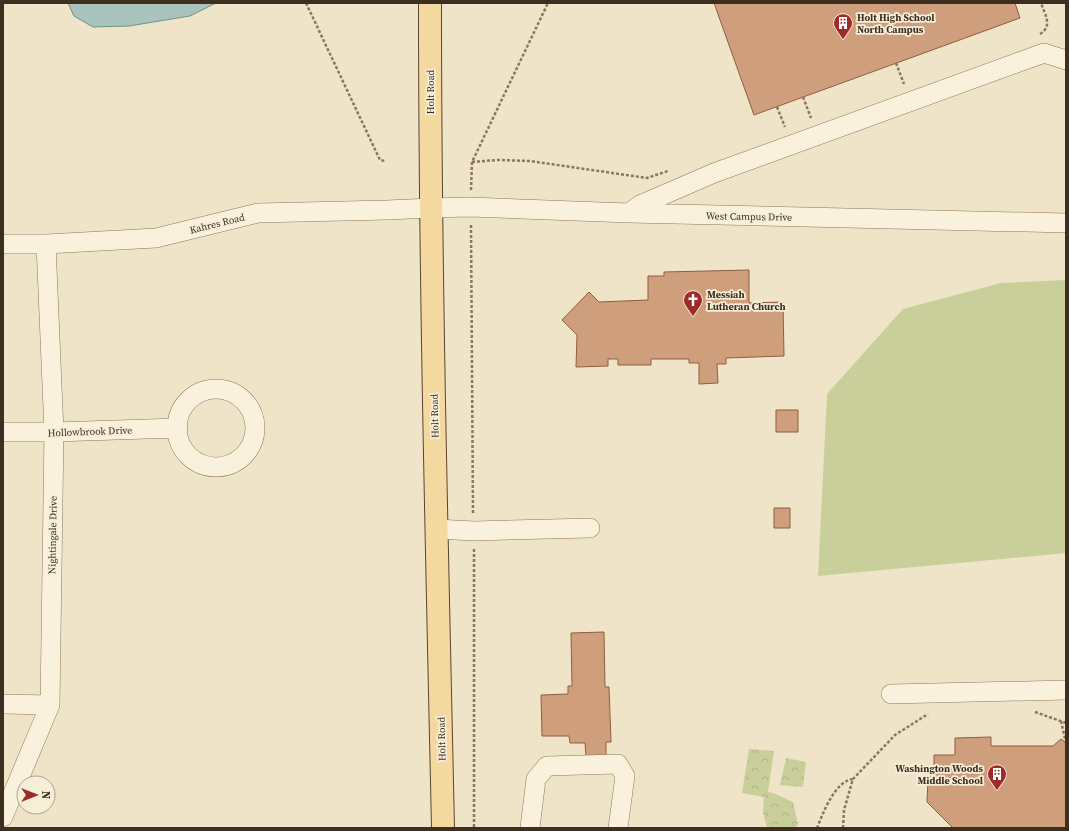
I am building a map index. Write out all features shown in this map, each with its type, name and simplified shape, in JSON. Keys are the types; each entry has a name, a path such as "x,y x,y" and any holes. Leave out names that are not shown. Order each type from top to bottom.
{"main road":[{"name":"Holt Road","path":"430,3 431,208 436,529 443,828"}],"street":[{"path":"629,213 640,205 714,173 1044,53 1066,60"},
{"name":"West Campus Drive","path":"431,208 470,207 629,213 1066,222"},
{"name":"Kahres Road","path":"3,244 46,244 156,238 258,213 431,208"},
{"name":"Nightingale Drive","path":"3,817 50,705 54,432 46,244"},
{"path":"225,390 236,394 245,402 255,420 256,433 251,448 246,455 227,466 214,468 204,466 190,457 182,448 178,428 180,413 190,399 202,391 225,390"},
{"name":"Hollowbrook Drive","path":"3,432 178,428"},
{"path":"436,529 474,531 590,528"},
{"path":"891,694 1066,690"},
{"path":"3,704 50,705"},
{"path":"530,828 536,779 547,766 618,764 624,776 618,828"}],"path":[{"path":"306,3 382,165"},
{"path":"470,207 472,162 548,3"},
{"path":"1034,36 1046,30 1048,23 1041,3"},
{"path":"896,63 904,85 911,82"},
{"path":"804,97 811,119 818,116"},
{"path":"777,107 785,128"},
{"path":"779,130 792,126"},
{"path":"380,160 385,161"},
{"path":"472,162 498,160 530,161 647,178 668,171"},
{"path":"1035,712 1066,723"},
{"path":"843,828 844,810 853,779 895,735 928,714"},
{"path":"1061,721 1066,743"},
{"path":"817,828 829,801 837,790 843,783 849,779 853,779"}],"green space":[{"path":"1066,280 1066,553 818,576 827,394 903,309 1001,283"},
{"path":"749,749 774,751 768,792 793,802 798,824 796,828 767,828 763,813 764,797 742,793"},
{"path":"786,758 806,762 803,787 780,785"}],"water":[{"path":"68,3 216,3 190,16 129,26 93,27 74,16"}],"building":[{"name":"Holt High School North Campus","path":"714,3 1015,3 1020,18 754,115"},
{"name":"Messiah Lutheran Church","path":"749,270 749,303 783,302 784,356 726,358 726,364 717,364 718,383 699,384 699,363 689,363 689,359 651,359 651,365 618,365 618,359 608,359 608,366 576,367 577,335 562,320 589,292 599,302 648,300 648,276 664,276 664,272"},
{"path":"776,410 798,410 798,432 776,432"},
{"path":"774,508 790,508 790,528 774,528"},
{"path":"604,632 605,687 609,687 611,742 606,742 606,756 586,757 585,743 570,743 569,736 542,736 541,695 568,694 568,686 572,686 571,633"},
{"name":"Washington Woods Middle School","path":"991,737 991,746 1053,746 1061,739 1066,743 1066,828 953,828 927,802 928,780 934,773 934,755 955,755 955,738"}],"place":[{"name":"Holt High School North Campus","path":"843,40"},
{"name":"Messiah Lutheran Church","path":"693,317"},
{"name":"Washington Woods Middle School","path":"997,791"}]}
